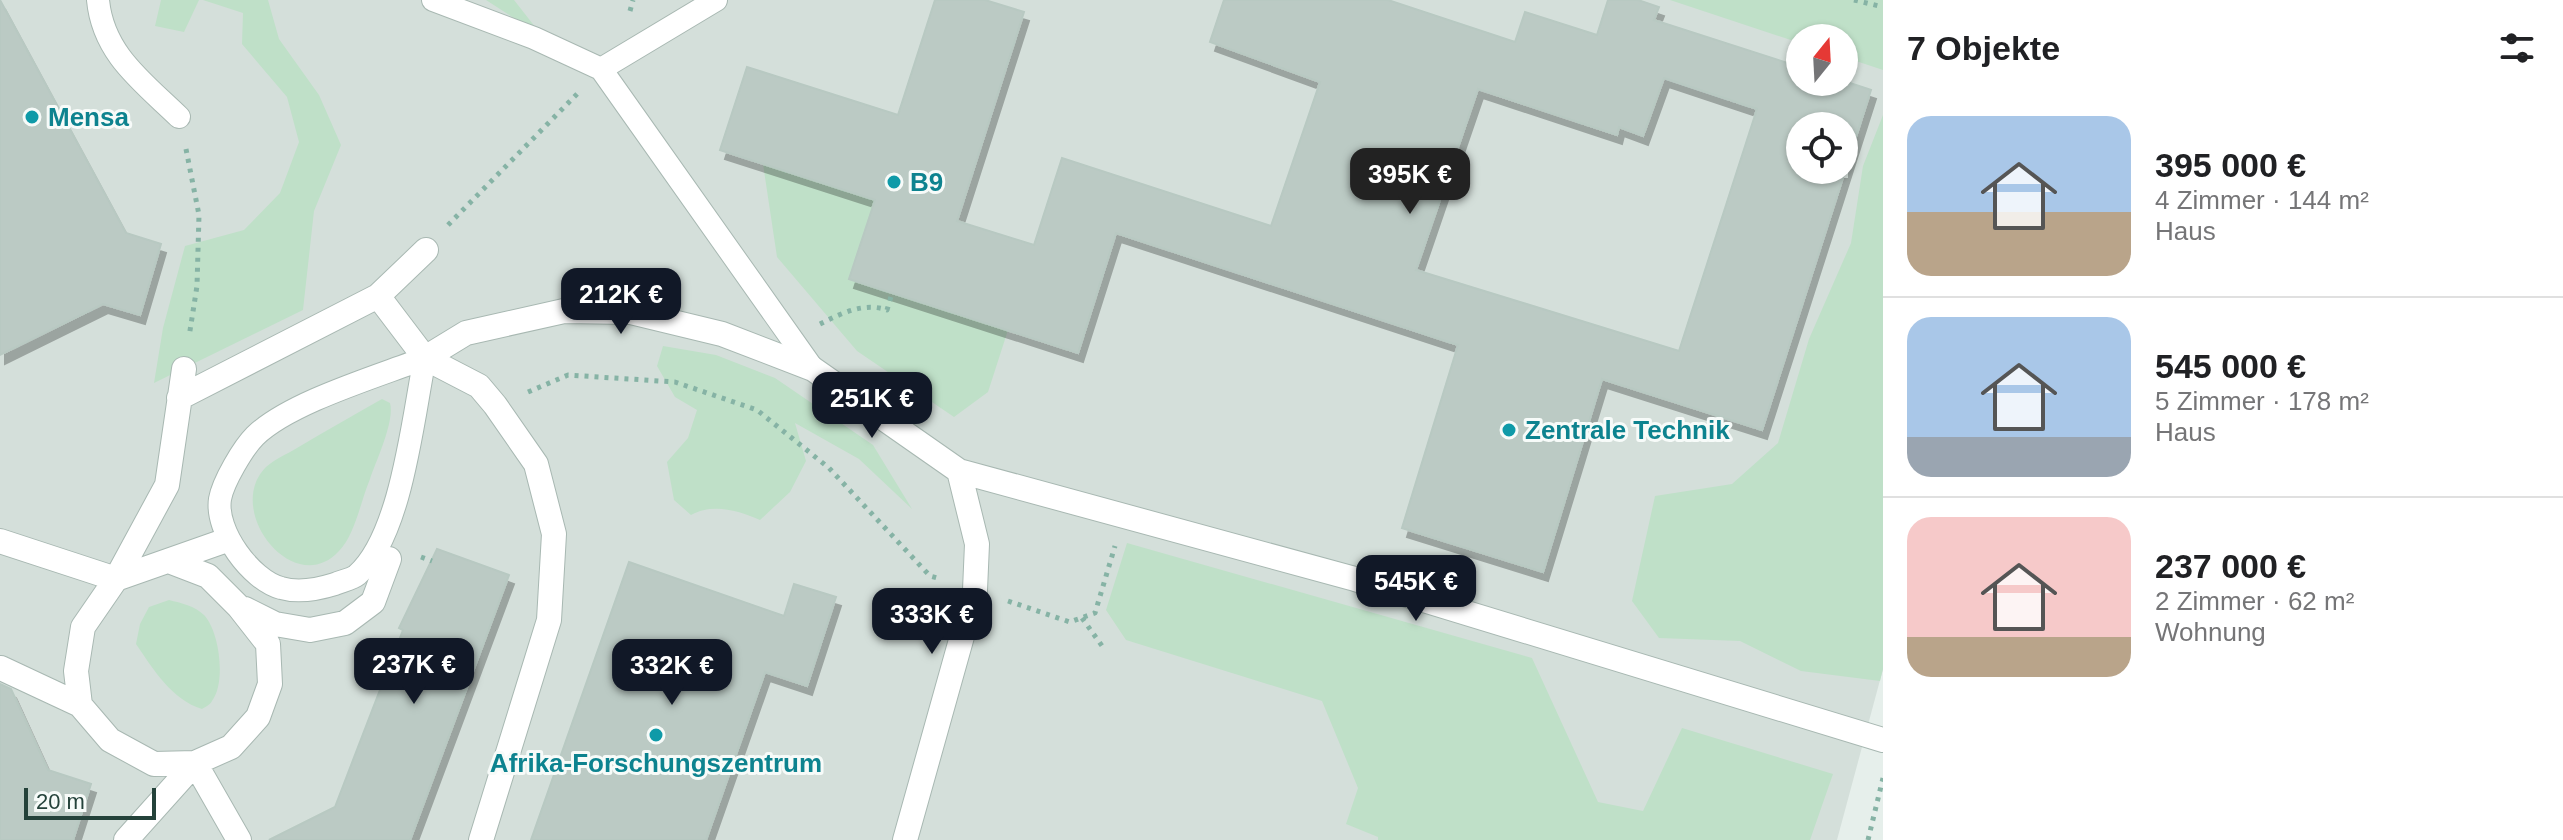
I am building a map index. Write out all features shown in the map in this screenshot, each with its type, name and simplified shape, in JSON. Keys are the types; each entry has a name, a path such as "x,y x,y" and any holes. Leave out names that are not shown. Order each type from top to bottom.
{"street":[{"path":"179,398 378,296 426,250"},
{"path":"378,296 425,358 479,386 495,405 536,464 554,534 549,620 481,840"},
{"path":"425,358 466,333 564,311 631,312 722,334 813,369 959,471 1355,579 1883,740"},
{"path":"80,705 76,671 83,627 116,579 167,485 184,369"},
{"path":"905,840 975,590 977,544 959,471"},
{"path":"0,541 116,579 227,540"},
{"path":"239,607 275,624 310,630 345,623 381,607 389,559"},
{"path":"1,668 80,705 110,740 154,764 195,763 231,747 258,717 270,684 268,644 239,607 208,576 169,561"},
{"path":"126,840 195,763"},
{"path":"195,763 239,840"}],"lane":[{"path":"98,0 100,19 118,58 179,117"},
{"path":"433,0 534,38 601,69 813,369"},
{"path":"601,69 716,0"},
{"path":"425,358 396,505 377,550 356,576 318,590 281,588 252,570 227,540 220,500 236,463 255,436 329,394 425,358"}],"path":[{"path":"1854,0 1880,4"},
{"path":"426,250 559,112"},
{"path":"179,117 199,215 197,286 184,369"},
{"path":"791,338 837,315 872,305 887,310 892,293"},
{"path":"495,405 568,375 675,382 757,410 829,468 930,576 1070,622 1095,613 1124,515"},
{"path":"1082,618 1105,650"},
{"path":"1868,840 1883,778"}],"shaded area":[{"path":"0,0 1883,0 1883,669 1837,840 0,840"}],"green space":[{"path":"161,0 199,0 184,32 155,26"},
{"path":"203,0 268,0 279,39 319,95 341,145 314,211 303,310 154,383 163,328 185,246 244,230 280,193 299,142 287,97 242,44 243,13"},
{"path":"486,0 514,0 543,37"},
{"path":"1670,0 1883,0 1883,70 1858,62 1858,24 1786,24 1786,38"},
{"path":"1883,115 1883,669 1880,681 1801,671 1740,641 1659,638 1632,601 1655,496 1732,484 1778,443 1809,339 1851,243 1863,166"},
{"path":"763,164 875,200 849,279 1008,330 988,392 954,417 857,351 777,257"},
{"path":"663,346 716,355 775,378 873,445 912,509 859,459 795,423 806,461 790,492 760,520 725,509 708,509 691,515 674,500 667,462 688,438 697,410 675,397 657,366"},
{"path":"382,399 390,403 387,430 345,544 321,563 303,565 285,557 270,544 258,525 253,505 255,485 266,467"},
{"path":"1127,543 1532,658 1598,802 1643,811 1682,728 1833,774 1810,840 1378,840 1378,837 1346,824 1358,788 1322,701 1126,640 1106,610"},
{"path":"169,600 200,612 214,633 219,658 219,682 211,702 202,709 172,691 136,644 140,624 149,607"}],"building":[{"name":"Mensa","path":"0,0 126,233 161,244 140,315 103,304 0,355"},
{"path":"935,0 985,0 1024,12 957,221 1034,245 1062,158 1271,226 1320,82 1210,42 1224,0 1388,0 1515,42 1525,12 1597,35 1608,0 1638,0 1659,7 1654,20 1786,62 1786,96 1858,96 1858,86 1871,90 1858,131 1858,112 1786,112 1786,184 1841,184 1762,430 1602,379 1543,572 1402,528 1458,345 1116,233 1078,353 849,279 875,200 720,150 747,67 898,115","holes":["1664,78 1757,109 1679,351 1416,270 1478,89 1617,135 1619,127 1643,136"]},
{"path":"437,549 509,575 410,840 269,840 335,807 403,630 399,628"},
{"name":"Afrika-Forschungszentrum","path":"629,562 784,616 794,584 836,597 807,686 765,672 706,840 531,840"},
{"path":"0,684 11,689 48,770 91,784 73,840 0,840"}],"place":[{"name":"Mensa","path":"32,117"},
{"name":"B9","path":"894,182"},
{"name":"Zentrale Technik","path":"1509,430"},
{"name":"Afrika-Forschungszentrum","path":"656,735"}]}
